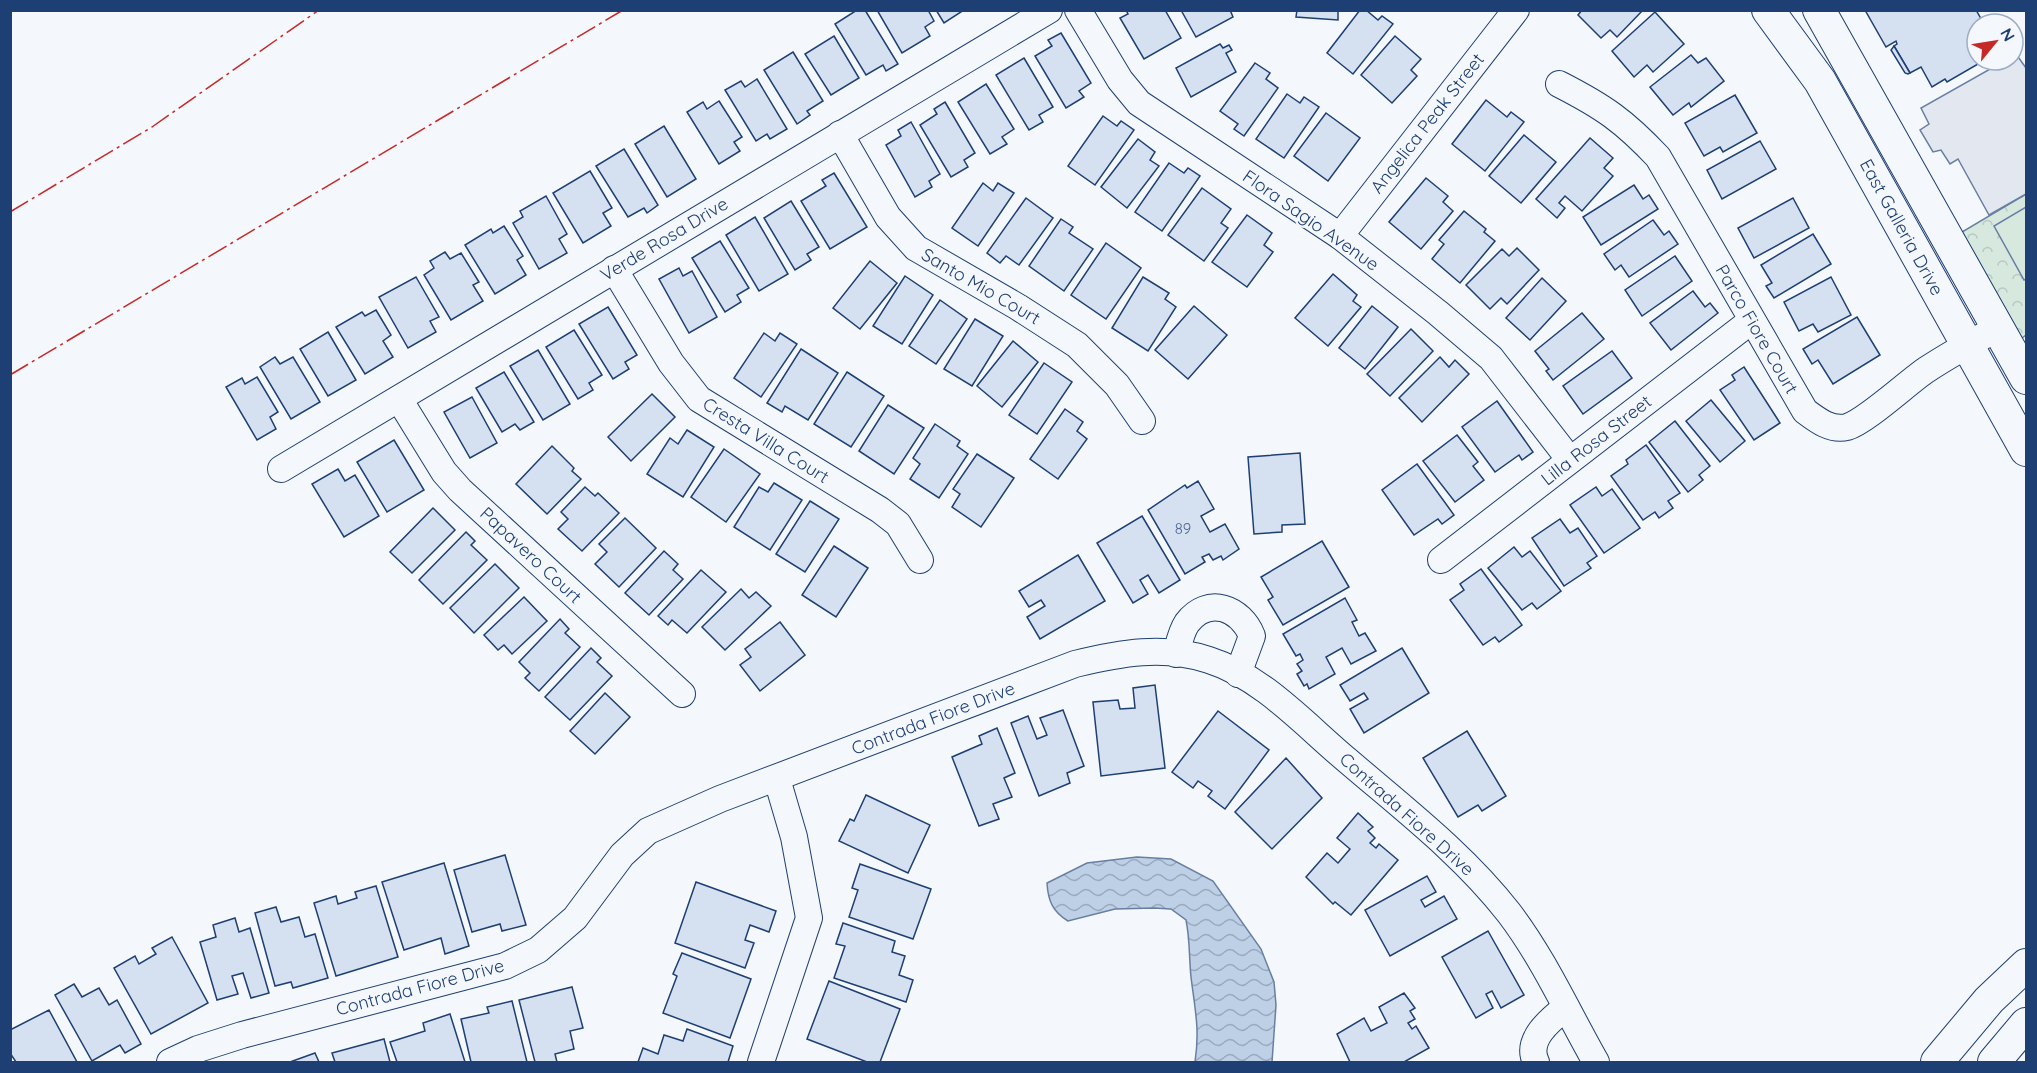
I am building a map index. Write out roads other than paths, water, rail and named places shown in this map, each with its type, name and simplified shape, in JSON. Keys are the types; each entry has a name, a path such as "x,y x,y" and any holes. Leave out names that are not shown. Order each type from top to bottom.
{"main road":[{"name":"East Galleria Drive","path":"1768,10 1820,81 2025,445"},
{"name":"East Galleria Drive","path":"1833,23 1934,216 1998,328 2022,360"},
{"path":"1800,53 1833,23"},
{"path":"1905,232 1934,216"},
{"path":"1975,358 2022,360"},
{"path":"1937,1062 1989,1000 2025,968"},
{"path":"1994,1062 2026,1024"}],"street":[{"name":"Verde Rosa Drive","path":"281,469 1049,10"},
{"name":"Flora Sagio Avenue","path":"1078,10 1120,80 1139,103 1340,236 1491,358 1570,460"},
{"name":"Angelica Peak Street","path":"1340,236 1515,10"},
{"name":"Parco Fiore Court","path":"1559,84 1597,104 1627,124 1658,157 1805,411 1820,423 1832,427 1847,427 1864,418 1927,370 1975,358 1998,328"},
{"name":"Santo Mio Court","path":"840,134 888,217 916,248 1018,307 1077,345 1117,385 1142,421"},
{"name":"Cresta Villa Court","path":"614,269 671,363 699,399 880,510 898,524 920,560"},
{"name":"Lilla Rosa Street","path":"1441,560 1751,321"},
{"name":"Papavero Court","path":"399,399 444,472 460,490 682,694"},
{"path":"1176,654 1182,632 1196,614 1217,607 1230,608 1247,624 1252,636 1238,674"},
{"name":"Contrada Fiore Drive","path":"170,1062 198,1049 242,1035 513,962 538,950 574,918 622,855 648,831 720,799 1075,664 1123,653 1156,651 1210,660 1238,674 1275,699 1459,857 1510,914 1538,957 1596,1062"},
{"path":"761,1062 809,918 797,848 777,779"},
{"path":"1536,1062 1534,1044 1550,1020 1565,1008"}],"water":[{"path":"1137,857 1171,859 1213,881 1261,949 1274,982 1276,1005 1272,1062 1195,1062 1197,1029 1186,920 1171,909 1115,909 1068,921 1052,905 1047,883 1087,863"}]}
